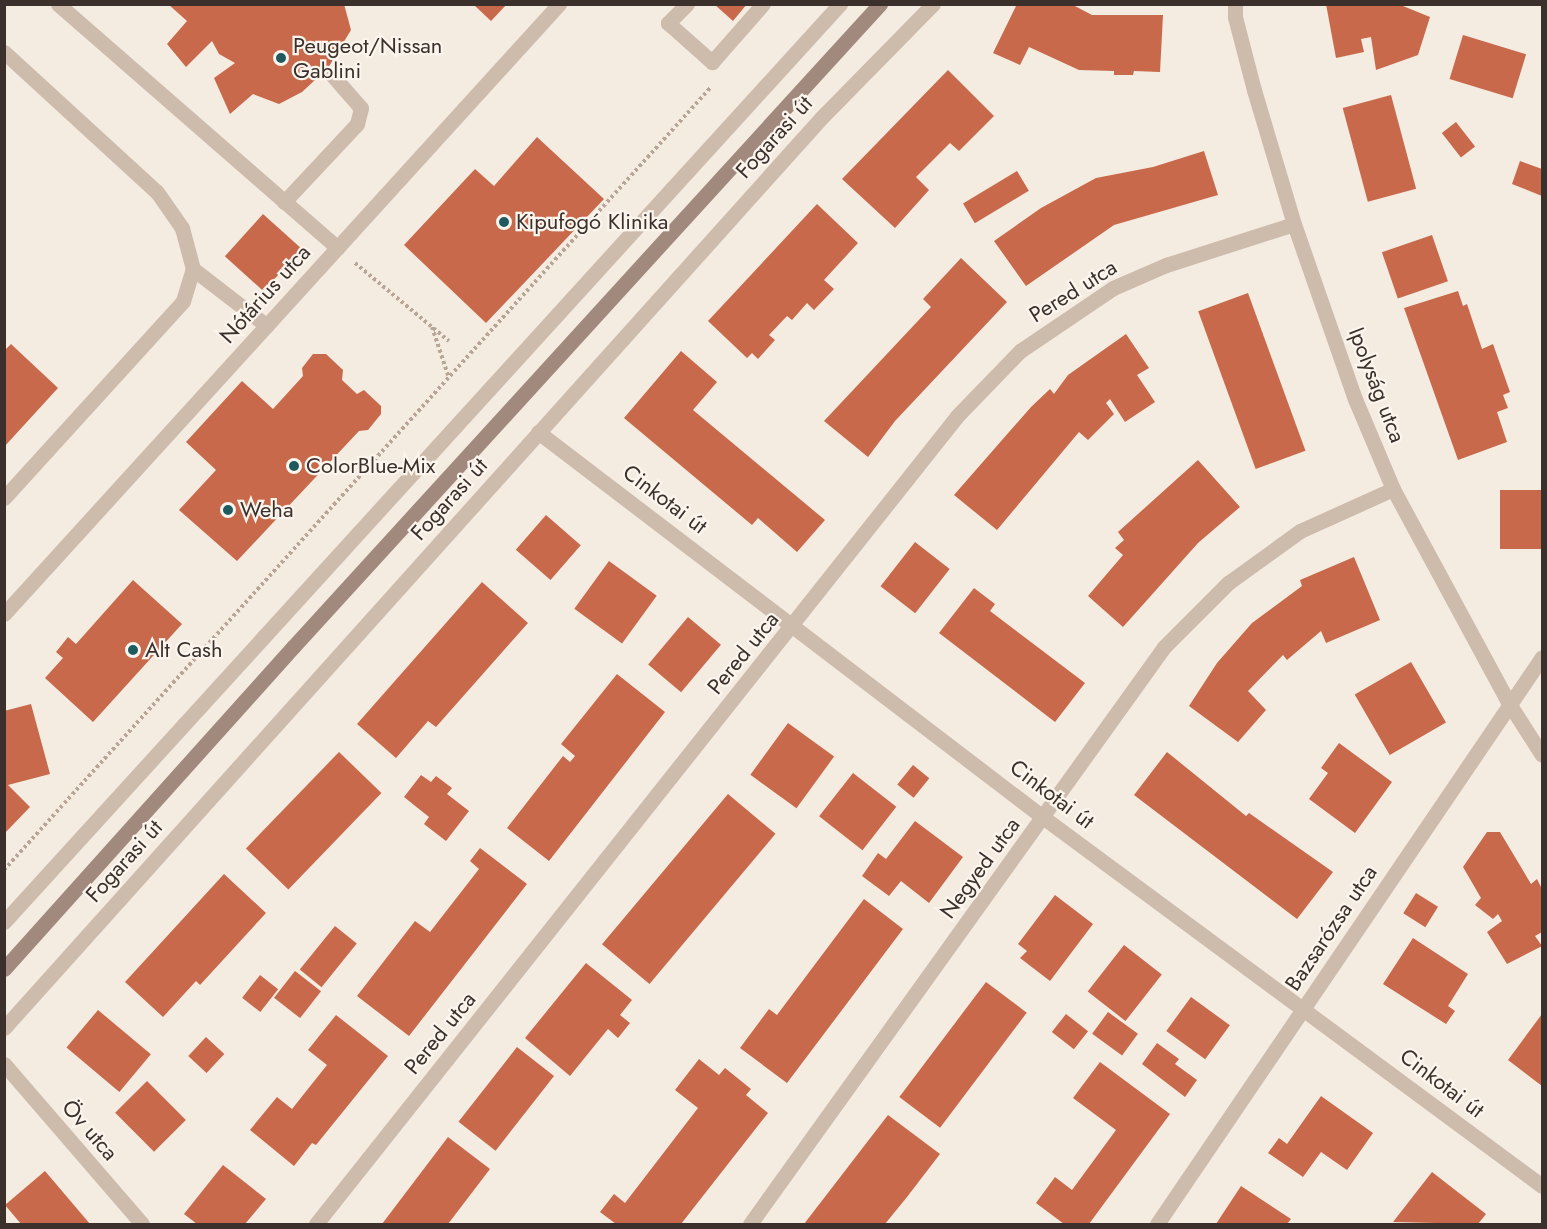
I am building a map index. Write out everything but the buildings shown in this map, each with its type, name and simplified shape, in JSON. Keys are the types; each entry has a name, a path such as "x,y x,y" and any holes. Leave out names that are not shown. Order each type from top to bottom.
{"main road":[{"name":"Fogarasi út","path":"4,969 293,647 880,4"}],"street":[{"path":"58,4 338,248"},
{"name":"Nótárius utca","path":"4,614 560,4"},
{"path":"687,4 668,23 712,62 763,4"},
{"path":"4,922 840,4"},
{"name":"Fogarasi út","path":"4,1028 822,117 933,4"},
{"name":"Ipolyság utca","path":"1235,4 1234,16 1251,80 1294,224 1356,399 1393,489 1510,705 1542,755"},
{"path":"4,52 157,192 182,228 193,269 183,301 4,498"},
{"path":"284,202 357,124 361,108 333,76"},
{"name":"Pered utca","path":"316,1224 794,625 957,416 1020,351 1113,288 1166,265 1294,224"},
{"path":"193,269 267,326"},
{"name":"Cinkotai út","path":"538,432 794,625 1044,818 1542,1186"},
{"name":"Negyed utca","path":"750,1224 1044,818 1164,646 1228,583 1300,531 1393,489"},
{"name":"Bazsarózsa utca","path":"1156,1224 1542,657"},
{"name":"Öv utca","path":"4,1064 142,1224"}],"path":[{"path":"4,870 448,375 714,84"},
{"path":"338,248 449,341"},
{"path":"432,326 448,375"}],"place":[{"name":"Peugeot/Nissan Gablini","path":"281,58"},
{"name":"Kipufogó Klinika","path":"504,222"},
{"name":"ColorBlue-Mix","path":"294,466"},
{"name":"Weha","path":"228,510"},
{"name":"Alt Cash","path":"133,650"}]}
